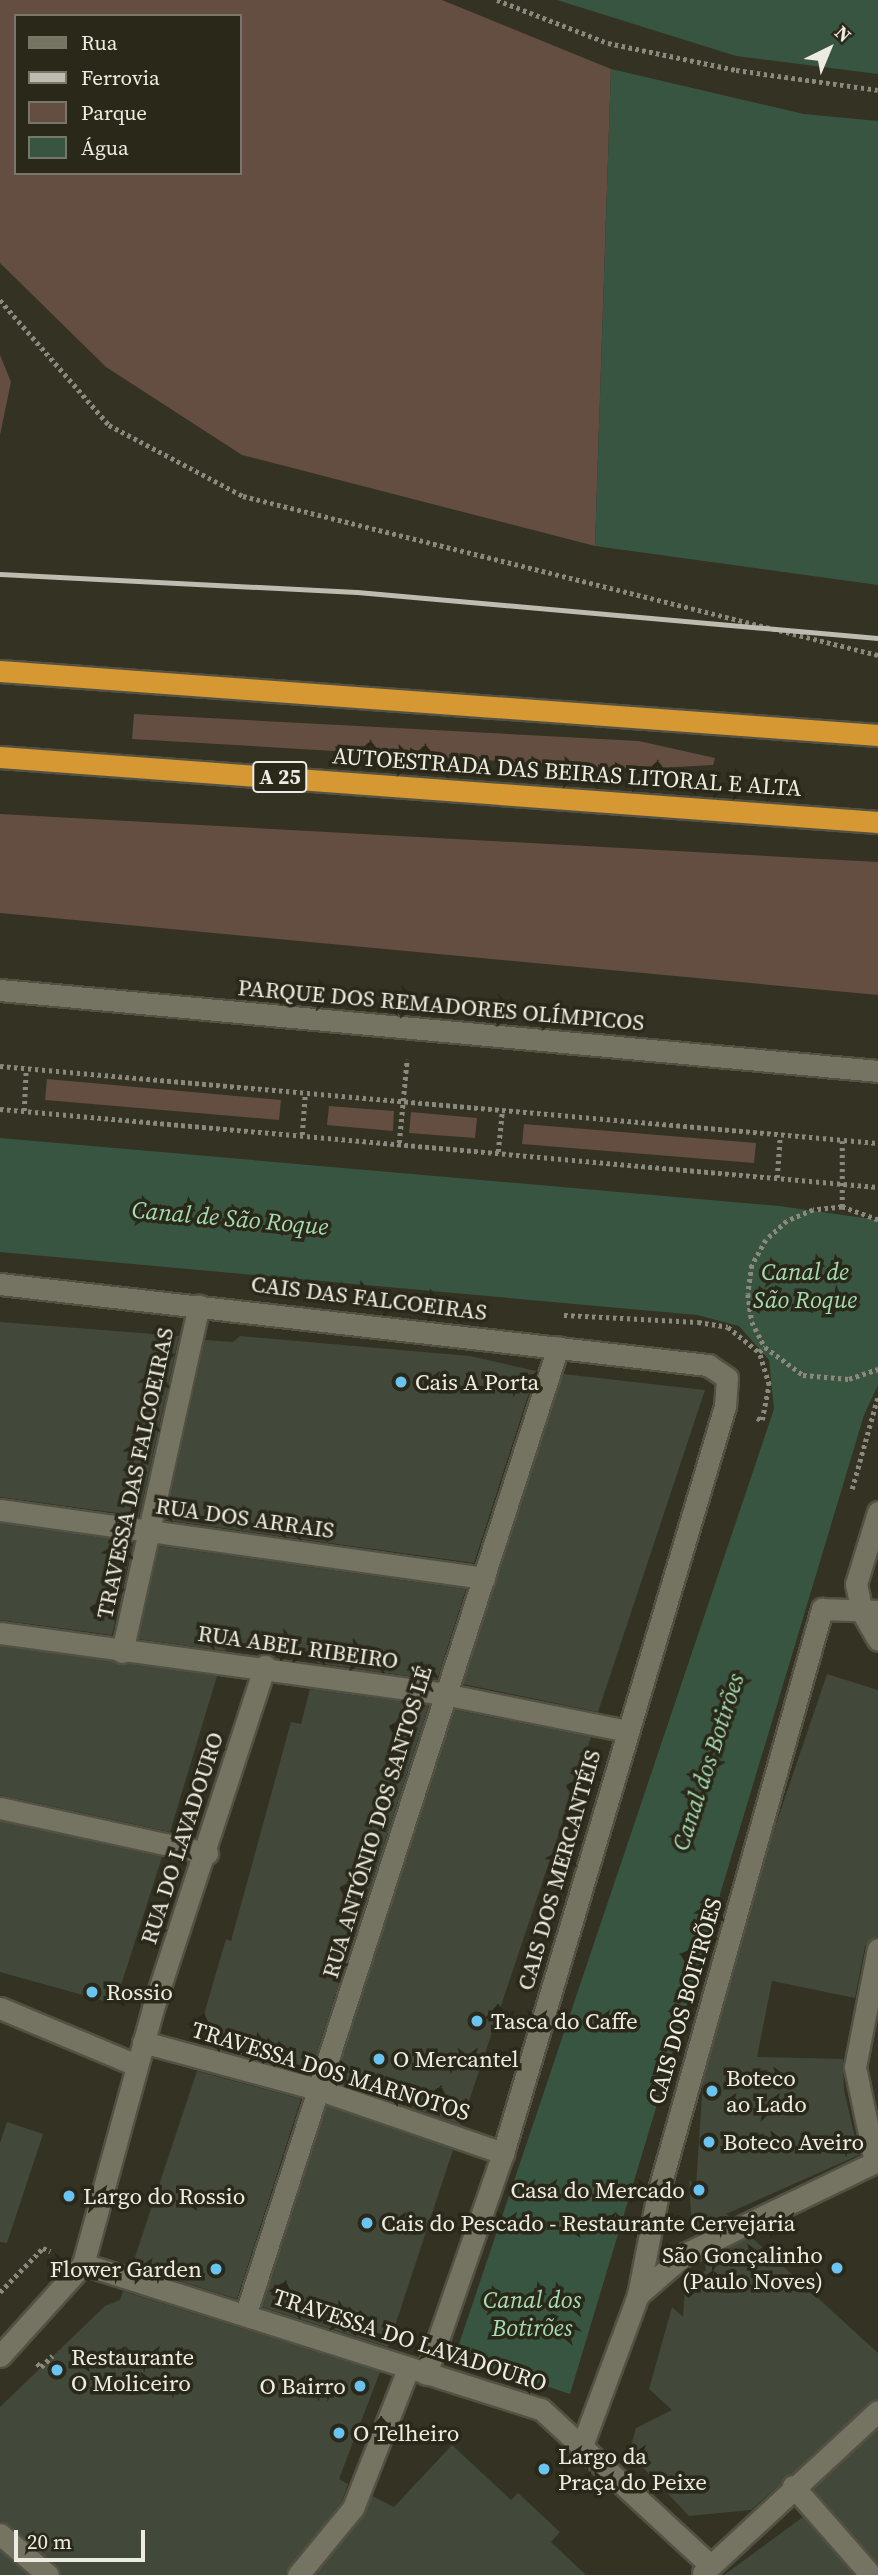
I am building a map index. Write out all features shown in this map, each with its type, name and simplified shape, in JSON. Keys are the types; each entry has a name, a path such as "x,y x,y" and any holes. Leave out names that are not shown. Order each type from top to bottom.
{"highway":[{"path":"0,671 550,708 878,735"},
{"name":"AUTOESTRADA DAS BEIRAS LITORAL E ALTA","path":"0,757 559,796 878,822"}],"street":[{"name":"PARQUE DOS REMADORES OLÍMPICOS","path":"0,990 878,1071"},
{"name":"CAIS DAS FALCOEIRAS","path":"0,1284 708,1365 727,1378"},
{"name":"TRAVESSA DAS FALCOEIRAS","path":"122,1652 151,1532 199,1305"},
{"name":"RUA ANTÓNIO DOS SANTOS LÉ","path":"246,2313 558,1347"},
{"name":"CAIS DOS MERCANTÉIS","path":"417,2372 503,2153 727,1399 727,1378"},
{"name":"RUA DOS ARRAIS","path":"0,1510 484,1577"},
{"path":"878,1512 856,1584 870,1612 878,1640"},
{"name":"CAIS DOS BOITRÕES","path":"583,2443 638,2295 658,2193 822,1609 870,1612"},
{"name":"RUA ABEL RIBEIRO","path":"0,1633 122,1652 265,1667 444,1694 628,1731"},
{"name":"RUA DO LAVADOURO","path":"136,2065 265,1667"},
{"path":"0,1808 206,1853"},
{"path":"638,2295 685,2254 875,2162 855,2067 878,1950"},
{"path":"0,2008 136,2065 83,2264 0,2356"},
{"name":"TRAVESSA DOS MARNOTOS","path":"143,2042 320,2090 503,2153"},
{"name":"TRAVESSA DO LAVADOURO","path":"83,2264 246,2313 417,2372 541,2409 583,2443 706,2570"},
{"path":"298,2575 353,2508 417,2372"},
{"path":"706,2570 793,2486 878,2411"},
{"path":"793,2486 871,2575"},
{"path":"0,2534 48,2575"}],"path":[{"path":"497,0 608,43 736,71 878,90"},
{"path":"0,300 110,425 243,496 878,655"},
{"path":"399,1143 408,1048"},
{"path":"0,1066 878,1143"},
{"path":"24,1111 26,1069"},
{"path":"302,1135 305,1094"},
{"path":"0,1109 878,1187"},
{"path":"498,1152 502,1112"},
{"path":"777,1178 780,1136"},
{"path":"842,1141 842,1208"},
{"path":"878,1220 842,1208 813,1210 787,1221 766,1240 752,1265 748,1294 752,1322 765,1347 803,1375 826,1380 849,1379 878,1368"},
{"path":"564,1311 728,1327 759,1352 769,1385 762,1420"},
{"path":"759,1352 765,1347"},
{"path":"851,1492 878,1396"},
{"path":"36,2363 41,2367 52,2356"}],"green space":[{"path":"0,0 442,0 611,69 595,546 242,455 106,367 0,263"},
{"path":"0,355 11,382 0,435"},
{"path":"134,714 639,741 715,758 713,765 638,769 132,739"},
{"path":"0,814 878,862 878,995 0,913"},
{"path":"47,1079 281,1100 279,1120 45,1100"},
{"path":"329,1106 394,1111 393,1131 327,1125"},
{"path":"411,1112 477,1118 475,1138 409,1133"},
{"path":"524,1124 756,1143 754,1163 522,1144"}],"water":[{"path":"557,0 878,0 878,74 736,56"},
{"path":"611,69 804,114 878,121 878,585 595,546"},
{"path":"0,1138 779,1206 878,1220 878,1385 864,1415 570,2394 455,2356 774,1409 769,1360 739,1326 697,1315 0,1252"}],"building":[{"path":"0,1322 179,1336 139,1516 0,1497"},
{"path":"240,1336 470,1356 536,1371 474,1563 165,1520 205,1340 233,1342"},
{"path":"563,1374 705,1390 598,1712 463,1684"},
{"path":"0,1523 133,1542 112,1635 0,1620"},
{"path":"159,1546 466,1589 437,1680 317,1663 320,1654 228,1642 225,1651 138,1639"},
{"path":"0,1646 217,1676 170,1832 0,1795"},
{"path":"827,1674 878,1690 878,1936 865,1946 855,1998 772,1981 757,2057 843,2059 844,2090 859,2155 726,2214 730,2217 699,2233 698,2226 692,2229 689,2180 696,2186 703,2081 773,1833"},
{"path":"310,1689 429,1705 310,2074 205,2045 209,2030 200,2028 226,1939 231,1941 291,1722 301,1724"},
{"path":"455,1710 591,1737 461,2125 335,2081"},
{"path":"0,1821 162,1857 115,2004 0,1972"},
{"path":"197,2071 301,2099 237,2299 132,2266"},
{"path":"327,2106 453,2150 388,2347 262,2307"},
{"path":"7,2122 43,2134 7,2243 0,2242 0,2143"},
{"path":"751,2237 878,2353 878,2398 751,2510 689,2516 629,2453 636,2428 672,2410 649,2389 672,2307 683,2317 685,2289 706,2270 704,2259"},
{"path":"123,2291 380,2372 339,2479 348,2484 342,2501 285,2575 61,2575 57,2565 0,2521 0,2407 105,2306 120,2300"},
{"path":"878,2429 878,2563 813,2489"},
{"path":"452,2445 511,2500 518,2493 560,2532 551,2542 586,2575 315,2575 363,2516 372,2496 394,2507"},
{"path":"803,2517 854,2575 724,2575"},
{"path":"0,2551 28,2575 0,2575"}],"railway":[{"path":"0,574 357,592 878,638"}],"place":[{"name":"Cais A Porta","path":"401,1382"},
{"name":"Rossio","path":"92,1992"},
{"name":"Tasca do Caffe","path":"477,2021"},
{"name":"O Mercantel","path":"379,2059"},
{"name":"Boteco ao Lado","path":"712,2091"},
{"name":"Boteco Aveiro","path":"709,2142"},
{"name":"Casa do Mercado","path":"699,2190"},
{"name":"Largo do Rossio","path":"69,2196"},
{"name":"Cais do Pescado - Restaurante Cervejaria","path":"367,2223"},
{"name":"São Gonçalinho (Paulo Noves)","path":"837,2268"},
{"name":"Flower Garden","path":"216,2269"},
{"name":"Restaurante O Moliceiro","path":"57,2370"},
{"name":"O Bairro","path":"360,2386"},
{"name":"O Telheiro","path":"339,2433"},
{"name":"Largo da Praça do Peixe","path":"544,2469"}],"water label":[{"name":"Canal de São Roque","path":"230,1218"},
{"name":"Canal de São Roque","path":"805,1286"},
{"name":"Canal dos Botirões","path":"708,1762"},
{"name":"Canal dos Botirões","path":"532,2314"}]}
